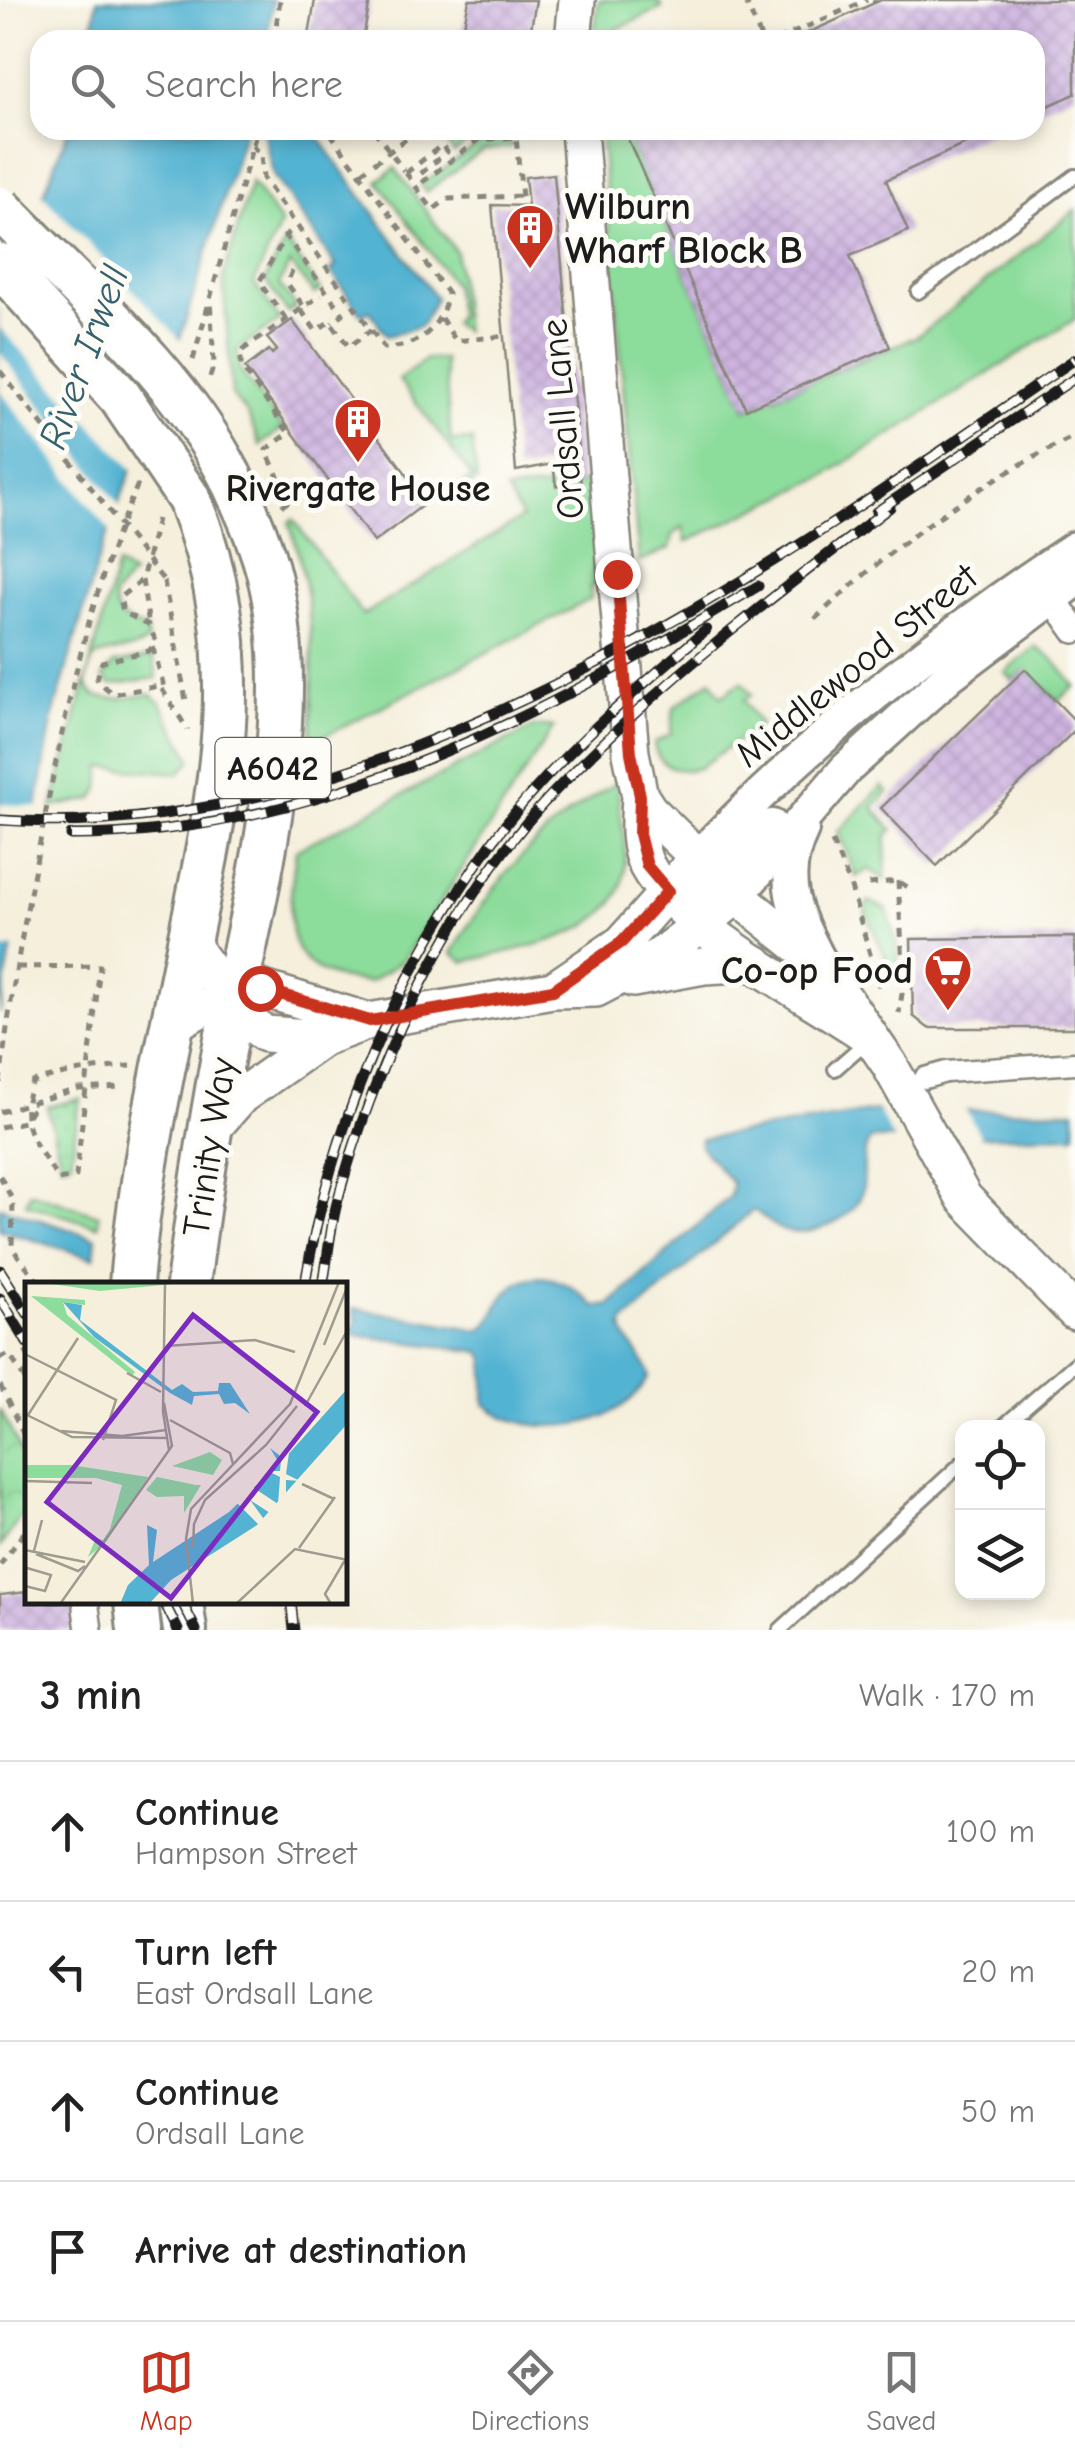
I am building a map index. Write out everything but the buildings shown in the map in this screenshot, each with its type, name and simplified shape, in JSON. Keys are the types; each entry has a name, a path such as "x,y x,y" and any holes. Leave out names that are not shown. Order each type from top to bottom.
{"highway":[{"name":"Trinity Way","path":"0,208 170,386 215,447 267,568 278,654 278,737 252,921 234,1000 188,1282"},
{"name":"Trinity Way","path":"0,265 120,397 174,505 214,568 227,678 220,786 139,1200 131,1282"},
{"path":"136,1605 139,1630"},
{"path":"181,1605 185,1630"}],"main road":[{"path":"574,30 576,0"},
{"name":"Ordsall Lane","path":"580,140 631,753 640,796 718,877 820,963 848,998 867,1036 917,1089 949,1177 1075,1312"},
{"path":"640,796 639,834 647,866 668,891 703,924 756,963 867,1036"},
{"path":"553,990 622,942 668,891 718,877"},
{"path":"614,982 703,924 718,877"},
{"path":"252,921 270,970 291,994"},
{"path":"191,935 197,954 246,1020 265,1034 323,1038"},
{"path":"212,1129 241,1096 323,1038 370,1021 553,990 596,989 614,982 704,966 756,963"},
{"path":"174,1025 202,1008 260,988 291,994 322,1010 370,1021"}],"street":[{"name":"Middlewood Street","path":"718,877 810,812 846,769 1054,584 1075,548"},
{"name":"Middlewood Street","path":"718,877 732,821 896,675 1054,584"},
{"path":"1054,584 1075,630"},
{"path":"718,877 817,785 846,769"},
{"path":"810,812 789,857 790,874 800,922 820,963"},
{"path":"666,826 706,829 732,821"},
{"path":"917,1089 946,1072 1075,1062"}],"lane":[{"path":"918,292 1075,176"},
{"path":"835,1069 867,1036"},
{"path":"1010,1420 1075,1364"},
{"path":"780,1630 955,1469"}],"path":[{"path":"276,30 280,0"},
{"path":"745,0 758,30"},
{"path":"801,30 872,1"},
{"path":"252,145 262,154 263,178 292,225 384,348 399,348 427,335 441,318 448,294 335,140"},
{"path":"381,140 433,210 447,200 522,196"},
{"path":"360,174 405,140"},
{"path":"405,172 442,146 447,152 418,174 424,181 478,140"},
{"path":"516,140 523,207"},
{"path":"286,319 259,282 292,225"},
{"path":"284,234 342,314 316,331 287,283 292,271"},
{"path":"208,382 214,364 209,291"},
{"path":"280,508 288,501 266,450 289,433 241,366 242,351 321,295"},
{"path":"441,318 456,341 504,336"},
{"path":"332,323 349,347 370,330"},
{"path":"0,372 164,581 191,721"},
{"path":"815,620 861,576 931,526 1041,452 1075,436"},
{"path":"165,691 142,580 174,505"},
{"path":"0,1083 17,967 68,701 110,549"},
{"path":"142,580 124,591 120,605 128,616 149,624"},
{"path":"154,647 102,662 97,679 112,694 160,686 196,737"},
{"path":"831,840 850,884 880,988"},
{"path":"869,884 898,881 914,891"},
{"path":"898,881 904,981 899,1013"},
{"path":"17,967 100,966 91,1068 76,1176 58,1180 24,1122 22,1106 33,1082 91,1068 138,1066"},
{"path":"0,1112 88,1088 134,1086"},
{"path":"0,1128 24,1122 38,1100"},
{"path":"0,1176 14,1212 12,1248 39,1282"},
{"path":"0,1358 24,1342"},
{"path":"9,1354 25,1379"},
{"path":"0,1385 25,1438"},
{"path":"0,1565 25,1531"}],"green space":[{"path":"599,0 658,0 662,8 615,30 594,30"},
{"path":"445,140 471,140 454,153"},
{"path":"511,140 511,147 483,150 426,192 421,185 479,144"},
{"path":"601,140 628,140 746,409 918,336 1075,210 1075,319 821,478 686,542 683,527 673,535 670,548 639,562"},
{"path":"395,168 456,252 464,331 452,323 458,318 454,285 378,181"},
{"path":"251,182 281,224 254,283 280,320 237,350 240,370 283,428 260,445 248,415 232,395 223,277"},
{"path":"286,241 320,290 314,294 290,263 279,285 296,306 288,313 265,281"},
{"path":"426,359 444,359 451,441 472,440 477,481 458,495 453,492 472,477 399,380"},
{"path":"590,483 600,582 590,587 591,599 311,743 308,604 289,522 293,519 363,615 522,518 506,491"},
{"path":"117,565 132,575 114,596 116,610 123,619 146,630 148,640 94,658 88,674"},
{"path":"1035,647 1053,659 1075,686 1058,701 1025,670 1013,680 1005,672"},
{"path":"153,657 157,678 110,685 103,677 114,664"},
{"path":"88,675 87,686 92,694 113,699 150,694 160,702 192,760 179,773 102,767 100,789 93,799 52,807"},
{"path":"711,680 721,696 742,682 752,695 744,700 760,725 699,768 670,767 659,758 654,743 671,734 674,707"},
{"path":"534,727 554,727 403,960 370,982 339,978 318,970 303,957 294,942 291,923 296,850"},
{"path":"617,782 624,875 617,897 602,914 583,927 534,945 464,962 452,953 486,900 522,856 564,817"},
{"path":"882,786 888,792 873,808 893,830 887,835 885,880 869,869 856,877 838,832"},
{"path":"869,901 887,910 897,943 900,988 865,912"},
{"path":"80,1099 71,1162 61,1164 47,1107"},
{"path":"30,1192 99,1215 98,1226 26,1204"},
{"path":"0,1409 25,1460 25,1511 0,1547"}],"water":[{"path":"97,0 273,0 268,30 92,30"},
{"name":"River Irwell","path":"64,140 242,140 178,345 99,557 53,716 0,1013 0,308"},
{"path":"265,140 320,140 436,298 421,326 387,336 369,310 362,315 330,271 336,266 273,175"},
{"path":"1075,1110 1075,1135 871,1139 865,1151 858,1202 842,1218 819,1229 785,1231 753,1210 623,1323 626,1336 649,1375 637,1394 597,1418 549,1426 503,1416 485,1404 485,1360 481,1352 348,1334 357,1323 353,1308 480,1330 512,1287 536,1277 561,1282 595,1307 609,1305 730,1196 732,1183 700,1146 701,1139 874,1111"},
{"path":"0,1207 96,1238 94,1258 0,1230"}],"pier":[{"path":"39,191 184,344 136,473 0,328 0,294"},
{"path":"0,353 122,509 113,535 0,391"},
{"path":"0,804 42,807 16,948 0,950"},
{"path":"963,1105 982,1139 894,1141 876,1106"}],"railway":[{"path":"0,820 144,816 288,789 430,741 569,678 704,603 834,523 1075,359"},
{"path":"876,512 1075,378"},
{"path":"323,1282 337,1203 373,1094 422,984 483,881 555,791 634,714 759,608 890,507"},
{"path":"71,835 164,829 255,814 344,789 430,758 598,678 758,586"},
{"path":"306,1282 331,1168 372,1054 425,946 456,895 513,815 564,758 706,630"},
{"path":"0,1270 25,1309"},
{"path":"0,1298 25,1339"},
{"path":"166,1605 178,1630"},
{"path":"184,1605 196,1630"},
{"path":"291,1605 294,1630"}],"place":[{"name":"Wilburn Wharf Block B","path":"530,270"},
{"name":"Rivergate House","path":"358,464"},
{"name":"Co-op Food","path":"948,1012"}],"route":[{"path":"260,988 291,994 322,1010 370,1021 553,990 622,942 668,891 647,866 639,834 640,796 631,753 617,574"}]}
